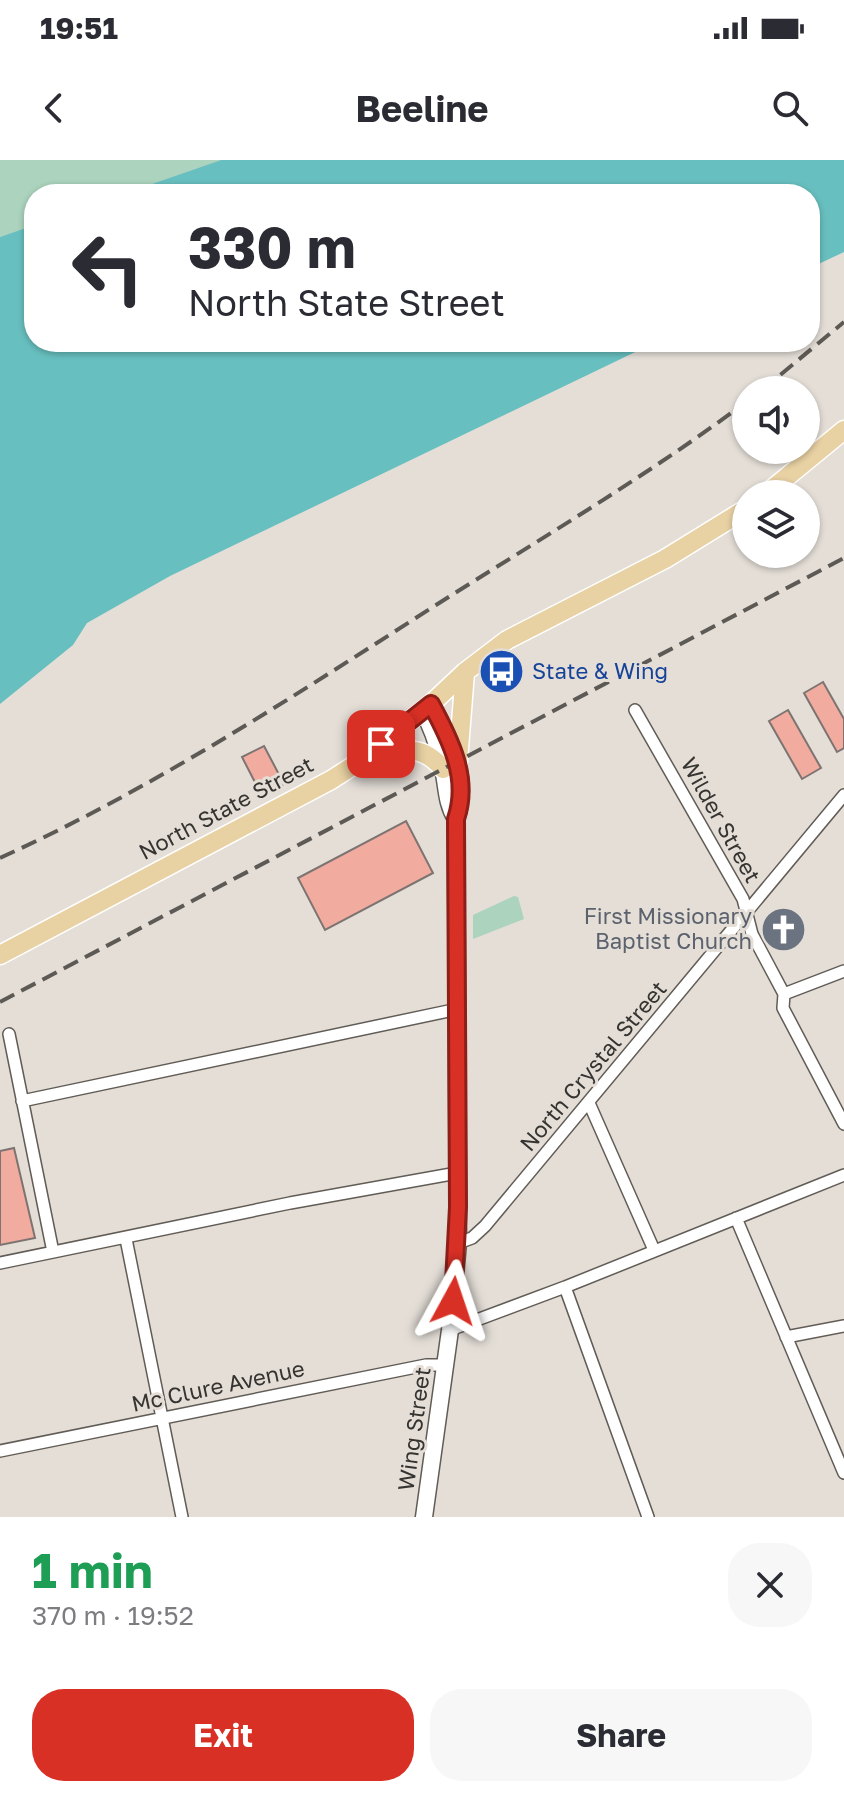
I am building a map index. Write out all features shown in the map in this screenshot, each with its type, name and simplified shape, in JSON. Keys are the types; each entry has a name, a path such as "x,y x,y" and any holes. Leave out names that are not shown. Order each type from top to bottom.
{"main road":[{"path":"783,480 844,430"},
{"name":"North State Street","path":"0,955 291,802 359,762 507,640 665,559 732,518"},
{"path":"359,762 413,750 450,765 465,672"}],"street":[{"name":"Wing Street","path":"424,1517 450,1330 458,1243 456,819 461,805 450,765 427,707"},
{"name":"Wilder Street","path":"635,710 748,912 752,934 784,994 783,1008 844,1124"},
{"name":"North Crystal Street","path":"458,1243 472,1238 485,1226 844,795"},
{"path":"784,994 844,971"},
{"path":"22,1101 458,1009"},
{"path":"9,1034 53,1252"},
{"path":"589,1103 654,1250"},
{"path":"0,1263 290,1203 457,1173"},
{"path":"450,1330 844,1175"},
{"path":"736,1218 844,1473"},
{"path":"126,1239 182,1517"},
{"path":"565,1287 648,1517"},
{"path":"786,1337 844,1326"},
{"name":"Mc Clure Avenue","path":"0,1451 426,1365 444,1365"}],"green space":[{"path":"0,160 221,160 152,184 24,184 24,229 0,237"},
{"path":"514,896 518,897 524,919 473,939 473,915"}],"water":[{"path":"221,160 844,160 844,252 820,263 820,184 152,184"},
{"path":"24,229 24,352 635,352 170,576 87,623 73,645 0,704 0,237"}],"building":[{"path":"823,682 844,719 844,748 837,752 804,693"},
{"path":"788,710 821,768 802,779 769,721"},
{"path":"264,746 284,784 262,796 242,757"},
{"path":"406,821 433,873 325,930 298,878"},
{"path":"14,1148 35,1238 0,1245 0,1151"}],"railway":[{"path":"820,342 844,322"},
{"path":"779,376 808,352"},
{"path":"0,858 113,802 276,707 632,481 732,412"},
{"path":"0,1002 844,558"}],"place":[{"name":"State & Wing","path":"501,671"},
{"name":"First Missionary Baptist Church","path":"783,929"}],"route":[{"path":"381,744 431,704 458,761 461,805 456,819 458,1243 453,1301"}]}
